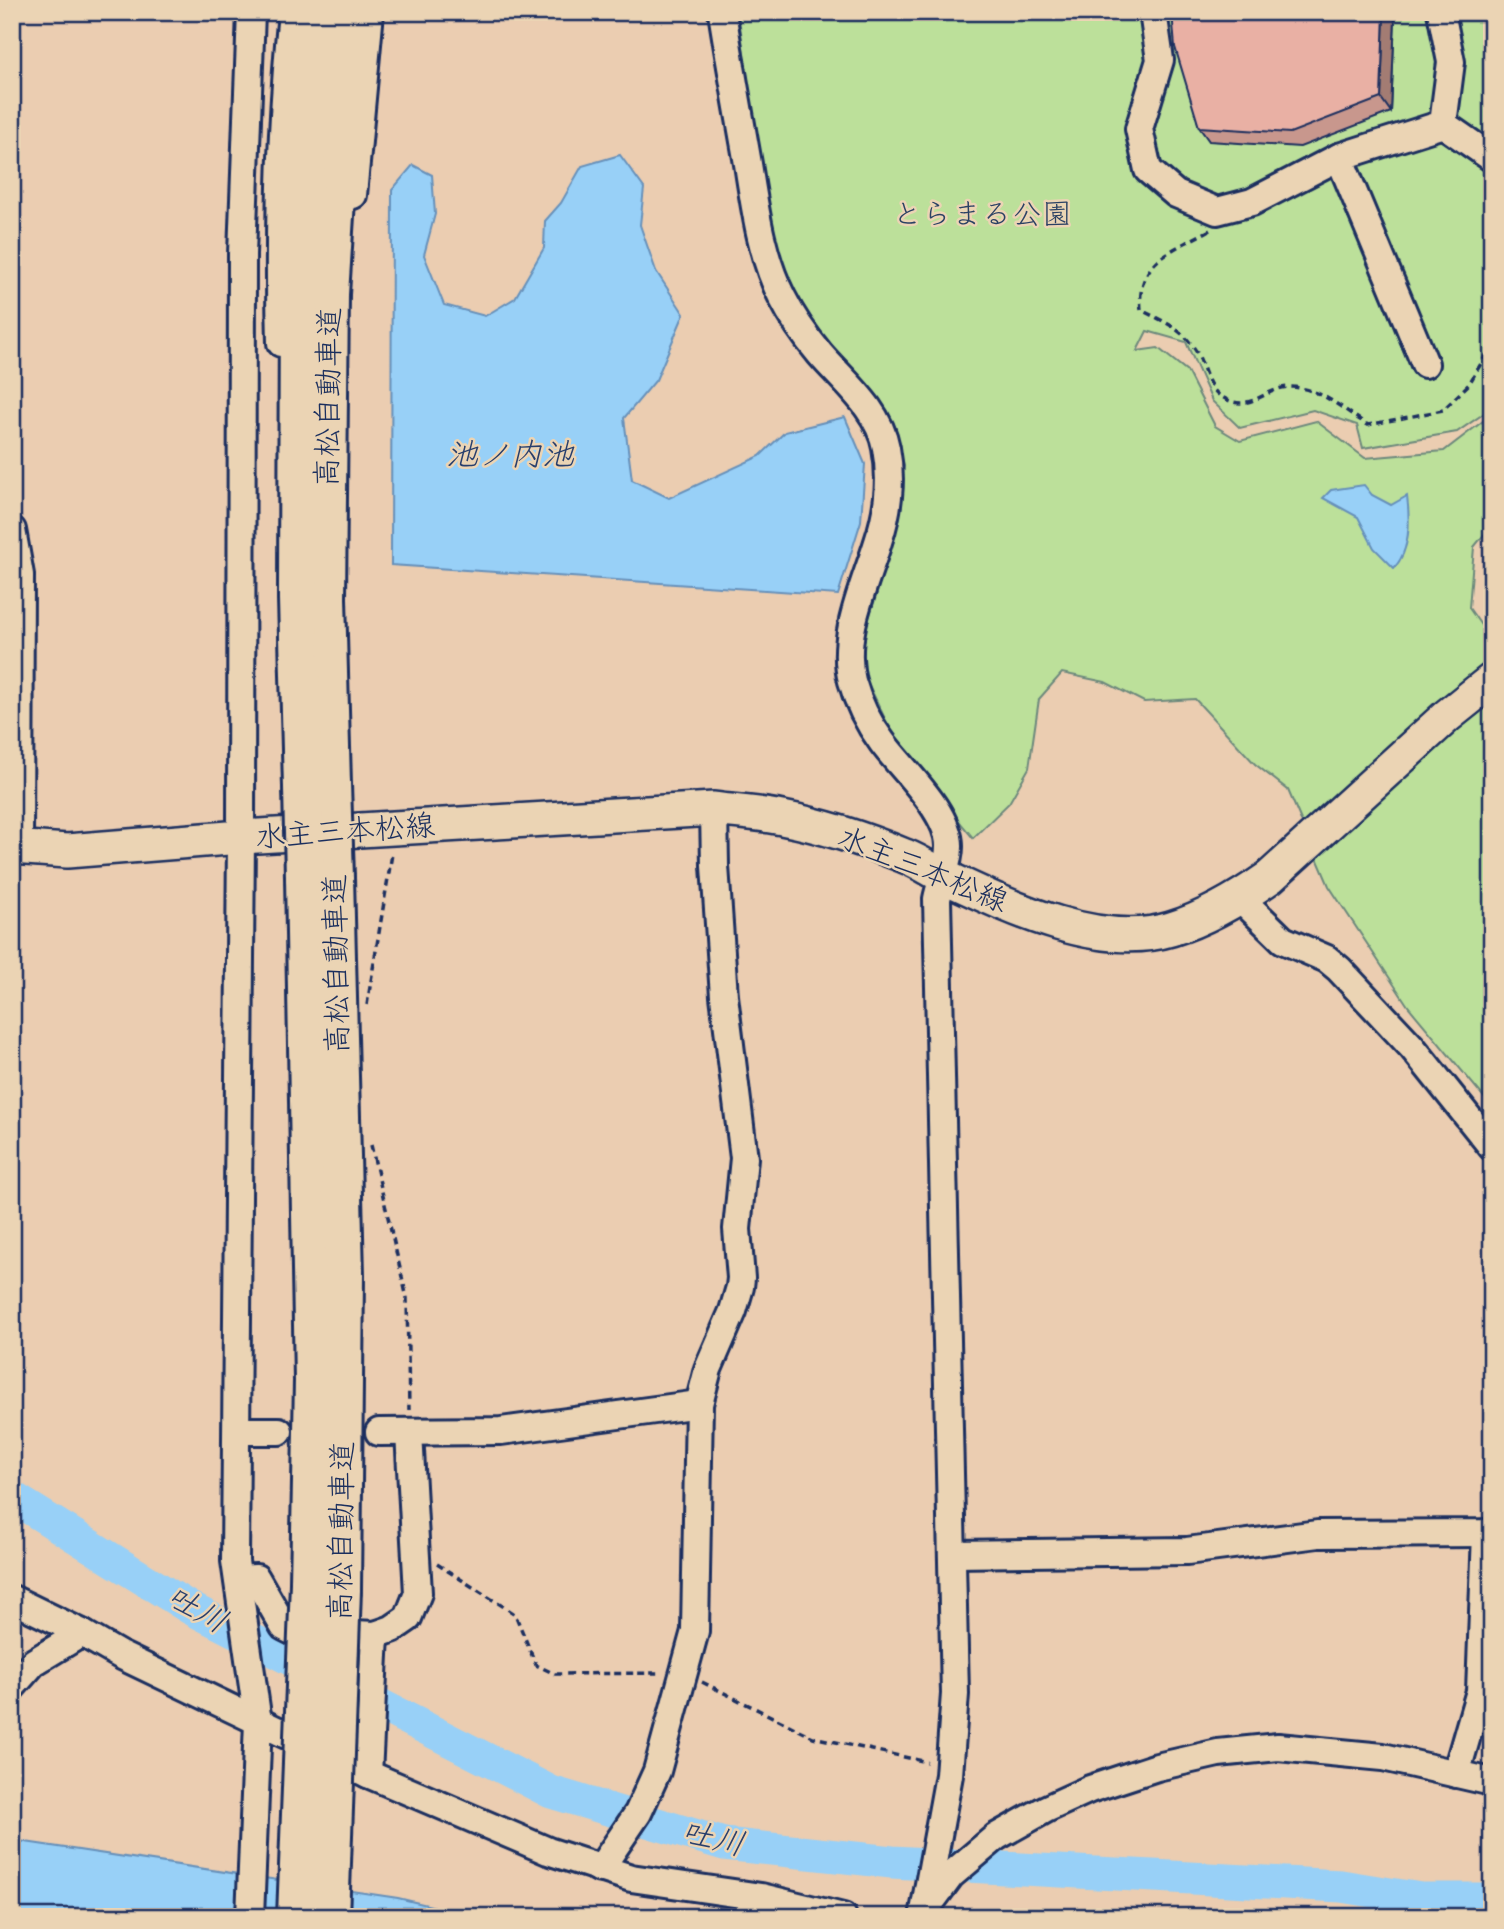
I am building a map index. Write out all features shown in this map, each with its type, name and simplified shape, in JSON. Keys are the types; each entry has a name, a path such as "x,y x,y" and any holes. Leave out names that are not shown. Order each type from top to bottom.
{"highway":[{"name":"高松自動車道","path":"313,12 299,290 312,599 319,877 314,1381 326,1586 329,1917"},
{"name":"高松自動車道","path":"312,599 347,12"},
{"name":"高松自動車道","path":"297,1917 326,1586"}],"main road":[{"name":"水主三本松線","path":"16,847 67,851 241,837 714,809 782,818 845,835 907,856 942,875 1060,924 1108,935 1136,935 1170,929 1202,917 1240,898 1270,877 1447,716 1492,680"}],"street":[{"path":"250,1917 258,1722 235,1561 238,1431 242,254 251,12"},
{"path":"292,12 284,87 279,292 284,468 312,599"},
{"path":"312,599 341,452 344,311 370,12"},
{"path":"722,12 758,224 781,295 798,326 864,403 886,445 889,476 887,503 852,630 850,676 857,700 882,742 938,813 949,850 937,899 954,1554 955,1694 950,1768 924,1913"},
{"path":"1153,12 1160,60 1139,129 1148,170 1176,194 1217,211 1252,202 1339,157 1443,124"},
{"path":"1441,12 1451,62 1443,124"},
{"path":"1443,124 1492,158"},
{"path":"1339,157 1425,364"},
{"path":"12,530 20,575 16,847"},
{"path":"600,1869 638,1813 657,1771 695,1632 699,1404 708,1369 733,1311 741,1278 737,1229 744,1158 724,996 714,809"},
{"path":"1240,898 1283,940 1327,959 1339,969 1412,1047 1492,1147"},
{"path":"379,1432 501,1431 699,1404"},
{"path":"238,1431 279,1431"},
{"path":"238,1579 256,1578 284,1627 292,1631 375,1635 392,1629 408,1618 418,1593 409,1433"},
{"path":"954,1554 1187,1551 1318,1534 1489,1532 1480,1691 1456,1774"},
{"path":"12,1599 82,1633 120,1656 368,1774 548,1851 631,1878 761,1897 843,1917"},
{"path":"12,1687 34,1662 82,1633"},
{"path":"368,1774 375,1635"},
{"path":"924,1913 951,1875 996,1837 1046,1809 1090,1789 1157,1767 1218,1753 1278,1747 1383,1757 1492,1782"}],"path":[{"path":"1217,211 1216,227 1155,260 1139,290 1141,310 1174,326 1195,350 1220,397 1241,404 1257,400 1277,389 1292,387 1322,394 1368,425 1443,410 1469,384 1492,345"},
{"path":"367,1009 397,827"},
{"path":"368,1135 407,1298 409,1433"},
{"path":"415,1549 515,1614 536,1665 555,1674 684,1673 813,1737 950,1768"}],"green space":[{"name":"とらまる公園","path":"738,12 1492,12 1492,398 1486,412 1457,432 1363,448 1357,425 1313,410 1240,428 1212,401 1186,342 1147,331 1137,351 1158,348 1187,371 1215,426 1240,441 1316,421 1365,458 1444,451 1487,418 1492,410 1492,525 1474,547 1469,608 1492,641 1492,1107 1408,1006 1329,886 1288,790 1255,764 1195,699 1144,702 1105,682 1062,673 1039,699 1029,768 1009,803 973,838 899,748 866,679 862,640 877,593 904,466 884,412 815,328 781,271 761,169"}],"water":[{"name":"池ノ内池","path":"620,155 644,188 640,225 656,271 684,314 656,380 624,418 632,480 669,498 760,456 785,432 845,417 865,464 861,521 838,595 391,565 392,190 413,165 432,175 435,214 424,255 444,305 485,316 515,298 544,248 545,221 561,203 582,166"},
{"path":"1364,485 1372,495 1391,505 1407,496 1409,525 1406,544 1400,561 1394,568 1374,548 1358,517 1323,498 1331,490"},
{"path":"12,1840 398,1898 477,1917 12,1917"}],"building":[{"path":"1172,12 1384,12 1381,98 1290,133 1199,127 1175,47"}],"waterway":[{"name":"吐川","path":"12,1497 190,1608 551,1792 724,1844 892,1862 1341,1886 1421,1899 1492,1899"}]}
